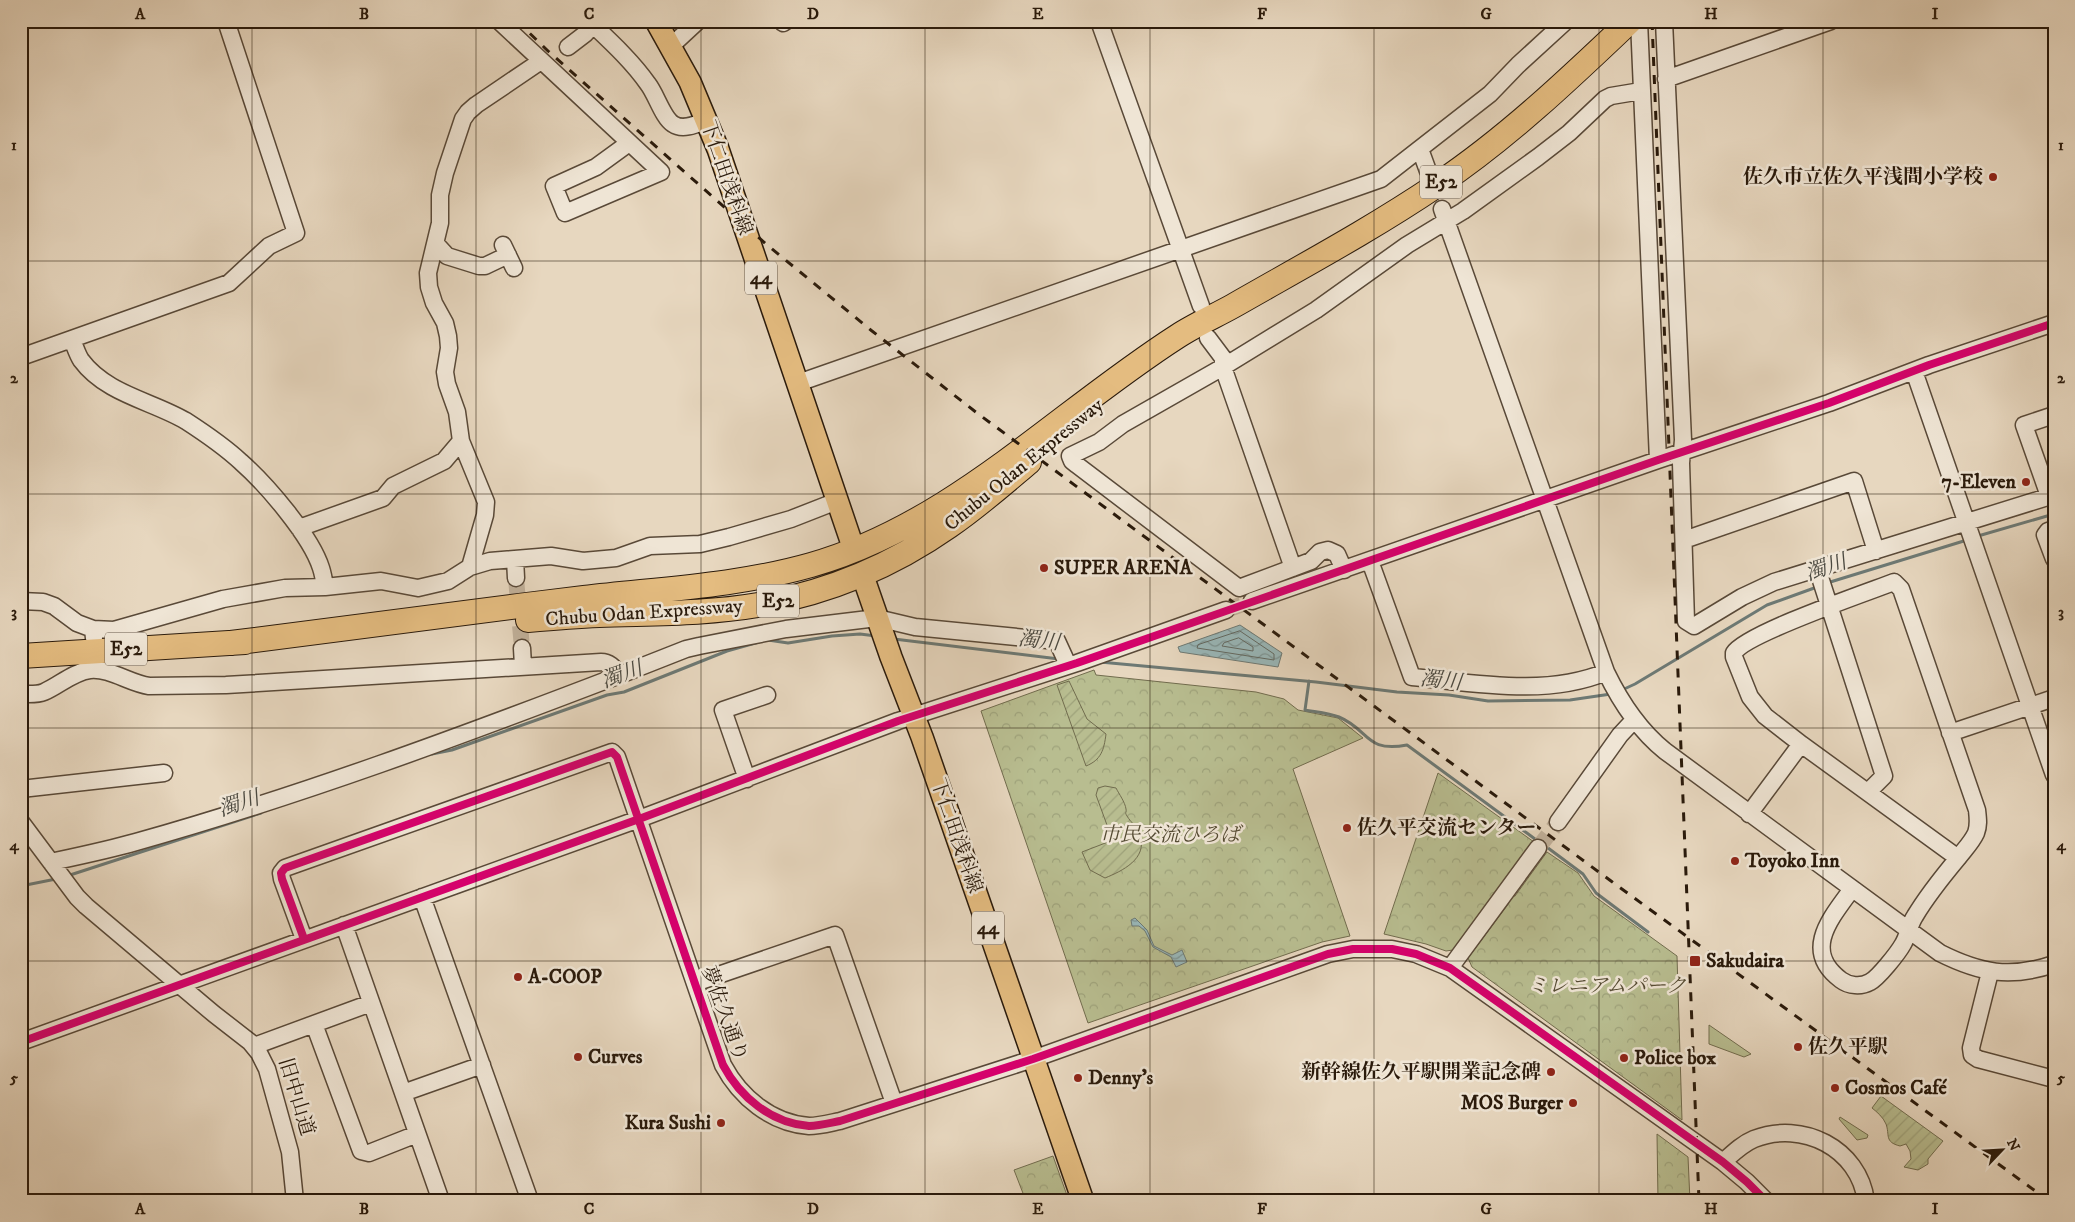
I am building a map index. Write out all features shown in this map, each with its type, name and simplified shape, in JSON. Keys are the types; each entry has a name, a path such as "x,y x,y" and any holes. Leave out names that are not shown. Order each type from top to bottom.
{"highway":[{"name":"Chubu Odan Expressway","path":"21,656 231,643 587,616 718,610 757,605 826,588 880,566 948,527 1140,373 1234,305 1440,183 1527,116 1631,23"}],"main road":[{"name":"下仁田浅科線","path":"656,21 690,82 707,120 851,541"},
{"name":"下仁田浅科線","path":"866,585 1083,1201"}],"street":[{"path":"21,357 229,283 269,246 296,232 226,21"},
{"path":"500,21 661,172 565,213 554,186 596,167 629,143"},
{"path":"670,47 698,21"},
{"path":"782,21 783,23 786,21"},
{"path":"1099,21 1201,306"},
{"path":"798,383 1381,179 1490,94 1518,65 1566,21"},
{"path":"1664,21 1683,440 1686,621 1694,626 1758,589 1876,551 1969,525 2051,496 2024,426 2054,415"},
{"path":"1666,79 1831,21"},
{"path":"568,47 586,34 591,23 632,63 649,84 673,124 685,126 707,120"},
{"path":"1631,23 1641,91 1658,460"},
{"path":"470,567 485,515 486,502 461,441 457,412 447,384 445,372 449,348 448,336 429,287 428,273 440,222 440,195 463,119 476,104 541,61"},
{"path":"1344,570 1337,554 1328,550 1320,552 1311,561 1239,588 1072,461 1070,456 1100,442 1123,424 1223,367 1316,310 1407,246 1444,215 1463,211 1546,151 1587,117 1605,99 1611,96 1641,91"},
{"path":"1420,149 1428,171"},
{"path":"1444,215 1608,677 1620,700 1634,720 1660,747 1940,953 1990,972 2016,973 2054,964"},
{"path":"436,244 447,256 479,266 485,266 509,256"},
{"path":"1252,601 1658,460 1829,403 2054,322"},
{"path":"1208,338 1223,358 1223,367 1293,568"},
{"path":"72,340 81,359 94,374 133,398 162,409 186,422 241,461 299,528 313,550 321,568 325,586"},
{"path":"1914,371 1969,525 2054,775"},
{"path":"299,528 383,498 394,486 444,461 461,441"},
{"path":"1684,540 1854,481 1876,551"},
{"path":"21,602 43,602 48,604 93,634 114,630 223,599 285,588 381,581 418,588 448,581 470,567 490,561 551,556 583,561 616,558 650,546 700,544 791,519 837,501"},
{"path":"2054,529 2045,534 2054,559"},
{"path":"515,559 516,578"},
{"path":"1370,561 1412,677 1496,686 1522,686 1608,677"},
{"path":"1818,571 1884,776 1868,792"},
{"path":"1852,889 1824,934 1821,952 1826,966 1831,973 1845,983 1858,985 1874,979 1902,945 1915,916 1972,840 1979,822 1977,810 1901,589 1894,582 1827,599 1736,650 1734,657 1750,697 1765,716 1801,744 1958,858"},
{"path":"21,1042 639,819 913,716 1063,667 1226,610"},
{"path":"21,822 52,863 134,843 229,814 414,751 686,649 786,629 878,622 1057,641 1060,645 1063,667"},
{"path":"522,648 523,666"},
{"path":"21,694 45,692 76,674 95,666 138,684 149,686 226,685 607,662 620,675"},
{"path":"747,778 723,710 768,695"},
{"path":"1950,733 2054,698"},
{"path":"1558,822 1604,757 1634,720"},
{"path":"1750,814 1801,744"},
{"name":"夢佐久通り","path":"304,939 281,873 284,868 612,752 617,757 723,1064 739,1090 773,1115 809,1126 840,1121 1033,1059 1252,980 1339,951 1364,948 1392,949 1416,954 1450,968 1723,1162 1766,1201"},
{"path":"21,789 164,773"},
{"path":"1450,968 1538,848"},
{"name":"旧中山道","path":"52,863 86,906 254,1046 264,1061 290,1152 295,1201"},
{"path":"422,896 530,1201"},
{"path":"344,925 441,1201"},
{"path":"695,983 835,935 894,1103"},
{"path":"1990,972 1971,1048 1972,1055 1978,1059 2054,1079"},
{"path":"254,1046 371,1003"},
{"path":"314,1024 361,1151 369,1153 417,1134"},
{"path":"403,1093 482,1065"},
{"path":"1723,1162 1743,1144 1762,1136 1780,1133 1812,1136 1846,1157 1858,1174 1866,1201"}],"green space":[{"name":"市民交流ひろば","path":"1094,670 1096,675 1256,692 1284,699 1298,710 1338,718 1363,738 1293,769 1350,936 1322,942 1088,1023 981,711"},
{"path":"1069,681 1087,719 1106,734 1101,754 1095,761 1086,766 1057,685"},
{"name":"ミレニアムパーク","path":"1438,773 1534,842 1494,897 1515,896 1547,852 1578,873 1594,896 1677,956 1682,1120 1472,967 1468,958 1509,903 1488,904 1453,950 1446,951 1384,934"},
{"path":"1105,786 1116,788 1126,809 1126,814 1139,832 1141,843 1140,851 1132,863 1119,872 1105,878 1090,870 1082,852 1108,842 1111,836 1096,795 1098,788"},
{"path":"1709,1025 1751,1054 1744,1057 1709,1044"},
{"path":"1881,1096 1943,1141 1928,1159 1928,1164 1918,1170 1904,1167 1911,1159 1910,1151 1906,1144 1900,1146 1888,1138 1885,1121 1872,1108"},
{"path":"1840,1117 1868,1135 1867,1138 1857,1140 1839,1119"},
{"path":"1657,1134 1688,1157 1690,1201 1658,1201"},
{"path":"1053,1156 1069,1201 1026,1201 1014,1170"}],"water":[{"path":"1240,625 1282,653 1278,667 1180,652 1178,647"},
{"path":"1135,918 1147,930 1154,946 1172,955 1182,950 1187,962 1176,967 1171,957 1153,947 1145,931 1139,926 1132,926 1131,920"}],"waterway":[{"name":"濁川","path":"1978,536 2054,514"},
{"name":"濁川","path":"1827,583 1967,540"},
{"name":"濁川","path":"1622,690 1767,605 1817,587"},
{"name":"濁川","path":"768,640 788,643 832,636 860,634 876,636"},
{"name":"濁川","path":"894,639 1059,659"},
{"name":"濁川","path":"432,754 452,750 607,695 624,692 727,651 759,642"},
{"name":"濁川","path":"1100,662 1316,682 1397,692 1449,695 1488,701 1570,700 1611,694"},
{"path":"1309,681 1305,710 1339,717 1349,722 1375,743 1383,746 1407,745 1539,842"},
{"name":"濁川","path":"67,876 261,813"},
{"path":"1544,845 1583,874 1596,893 1648,932"},
{"name":"濁川","path":"21,886 56,879"}],"tunnel":[{"path":"516,578 522,648"},
{"path":"1226,610 1252,601"},
{"path":"1538,848 1558,822"}],"railway":[{"path":"517,21 548,51 766,244 872,331 977,413 1611,881 2049,1201"},
{"path":"1652,21 1699,1201"}],"cycle path":[{"path":"21,1042 639,819 898,721 1077,663 1658,460 1829,403 1929,365 2054,323"},
{"path":"304,939 282,879 281,873 285,868 612,752 617,757 723,1065 738,1088 748,1098 782,1120 809,1126 840,1121 1033,1059 1328,954 1353,949 1392,949 1416,954 1450,968 1723,1162 1766,1201"}],"place":[{"name":"佐久市立佐久平浅間小学校","path":"1993,177"},
{"name":"7-Eleven","path":"2026,482"},
{"name":"SUPER ARENA","path":"1044,568"},
{"name":"佐久平交流センター","path":"1347,828"},
{"name":"Toyoko Inn","path":"1735,861"},
{"name":"Sakudaira","path":"1695,961"},
{"name":"A-COOP","path":"518,977"},
{"name":"佐久平駅","path":"1798,1047"},
{"name":"Curves","path":"578,1057"},
{"name":"Police box","path":"1624,1058"},
{"name":"新幹線佐久平駅開業記念碑","path":"1551,1072"},
{"name":"Denny's","path":"1078,1078"},
{"name":"Cosmos Café","path":"1835,1088"},
{"name":"MOS Burger","path":"1573,1103"},
{"name":"Kura Sushi","path":"721,1123"}]}
